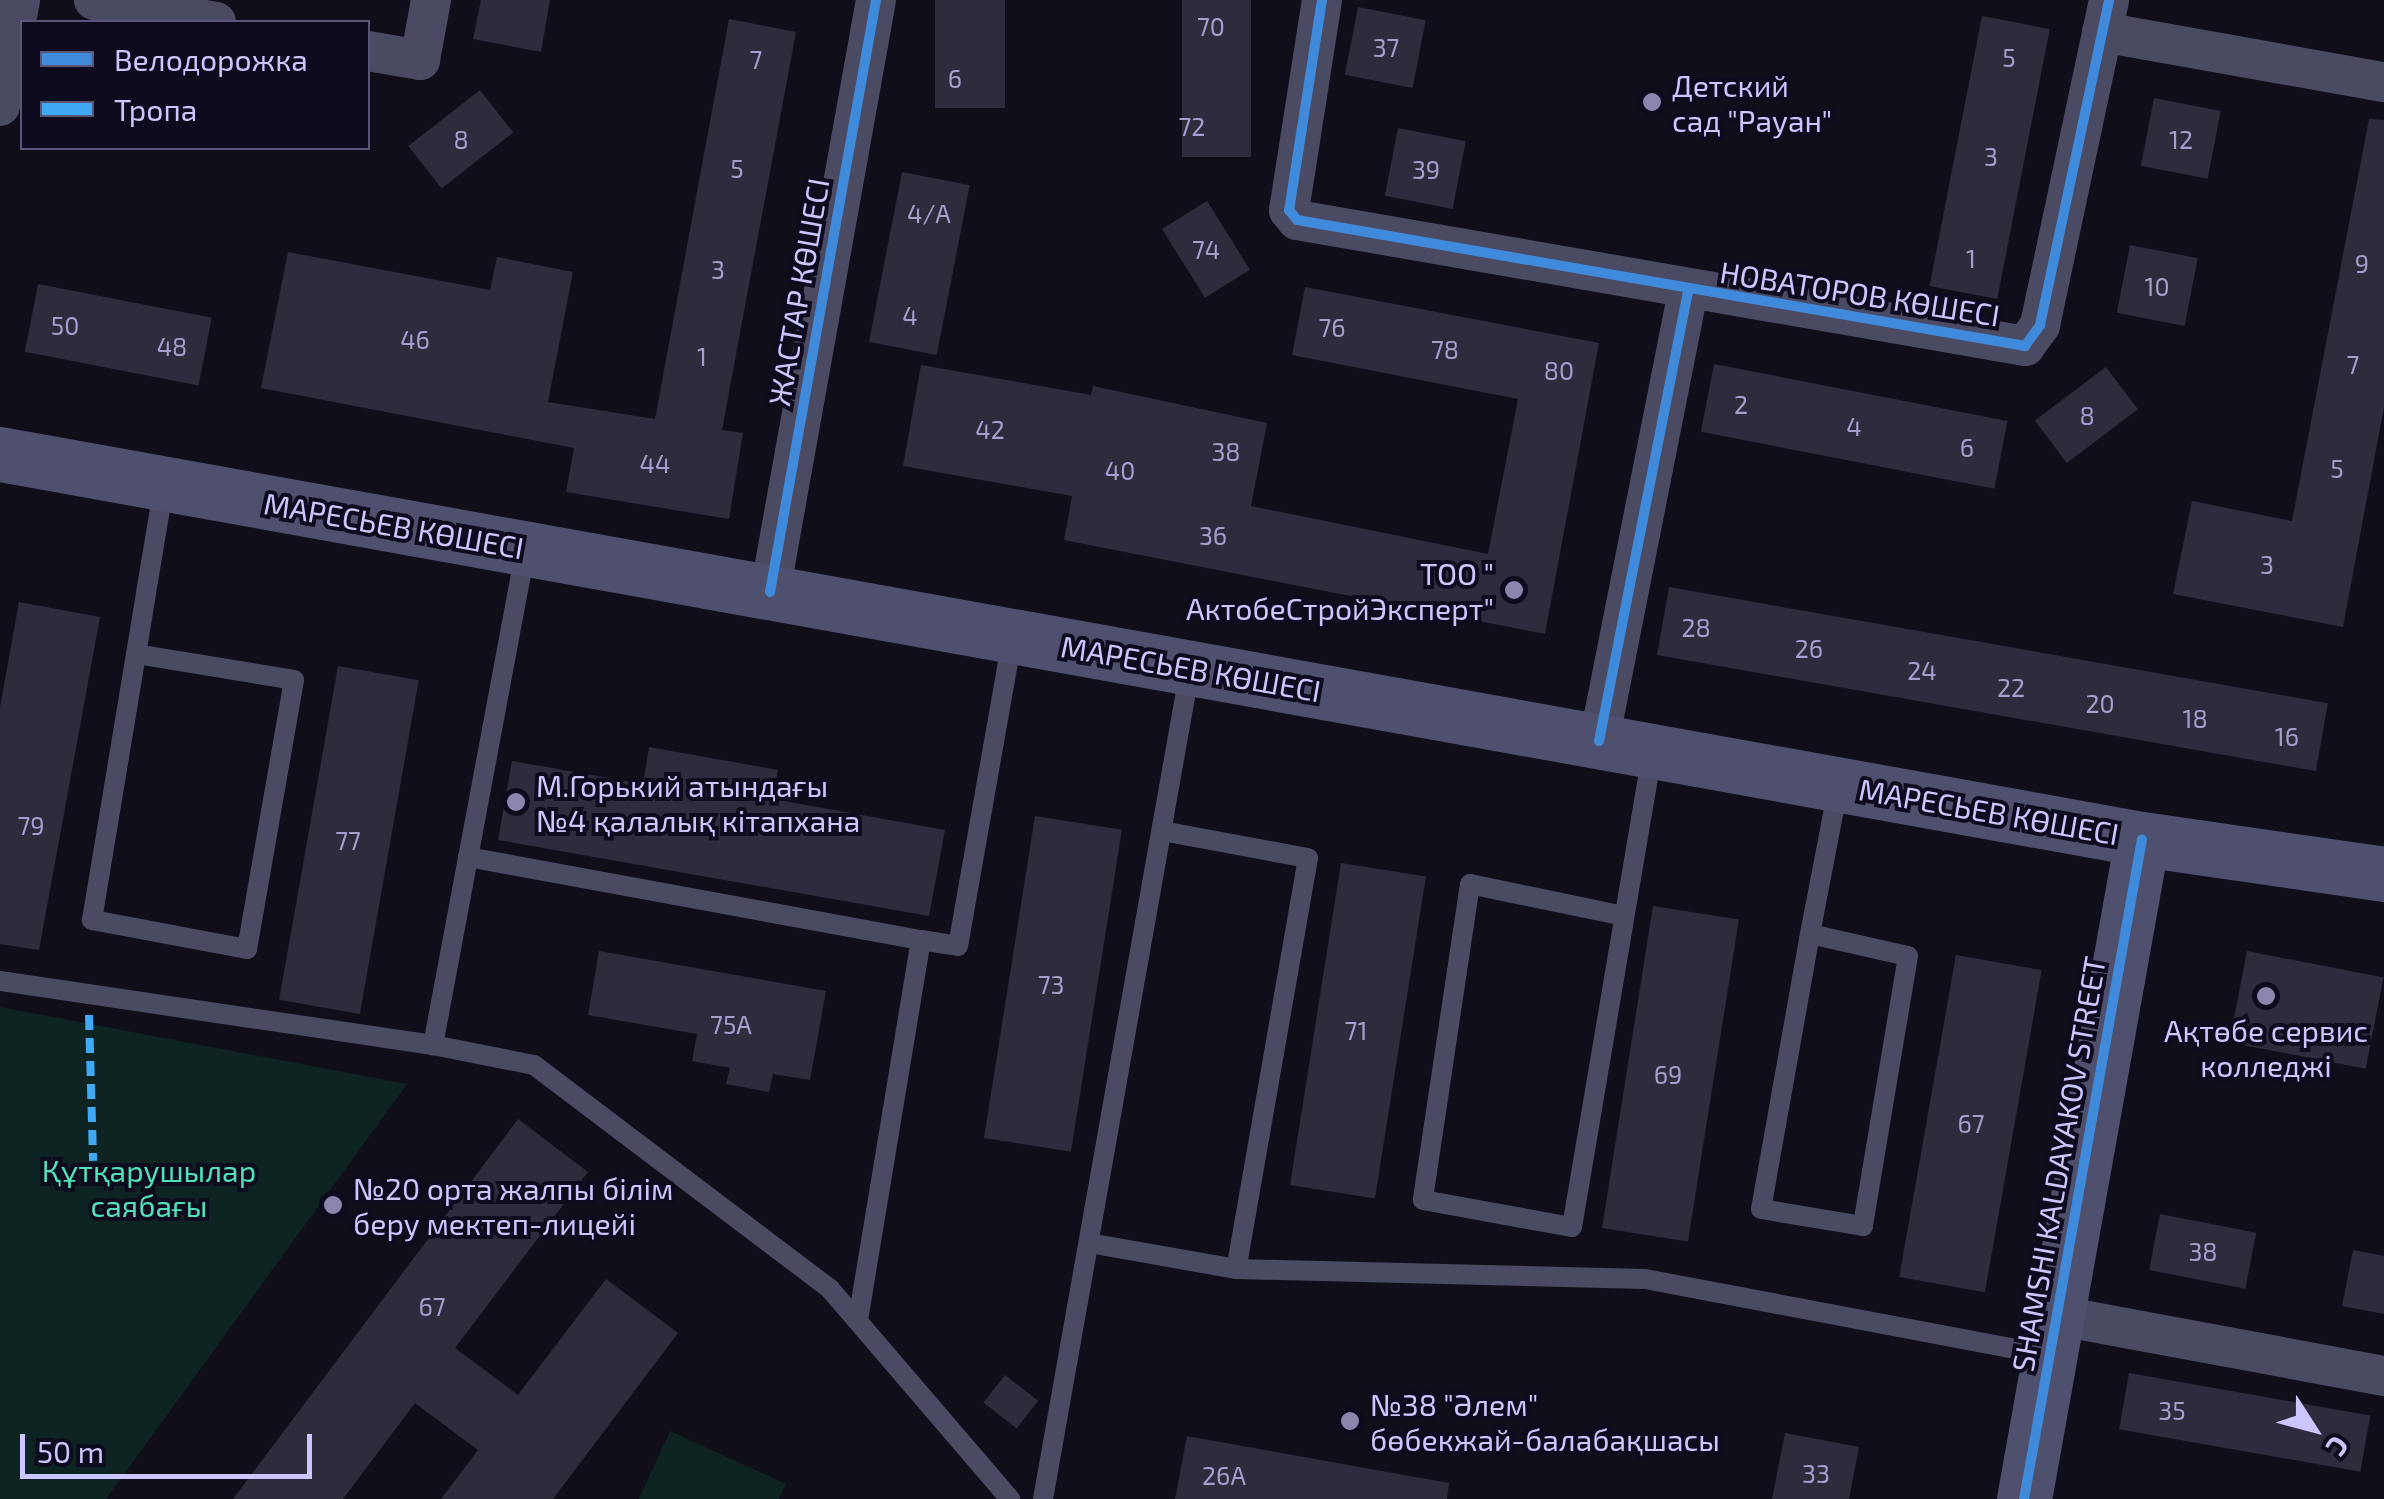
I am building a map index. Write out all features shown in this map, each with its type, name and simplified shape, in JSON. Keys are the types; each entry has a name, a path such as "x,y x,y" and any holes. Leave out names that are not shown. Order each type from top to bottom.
{"main road":[{"name":"МАРЕСЬЕВ КӨШЕСІ","path":"0,454 2142,838 2381,858"},
{"name":"SHAMSHI KALDAYAKOV STREET","path":"2024,1499 2142,838"}],"street":[{"path":"0,106 20,0"},
{"path":"94,0 205,20"},
{"path":"370,50 420,60 431,0"},
{"name":"ЖАСТАР КӨШЕСІ","path":"770,592 876,0"},
{"name":"НОВАТОРОВ КӨШЕСІ","path":"1322,0 1292,217 1688,290 2025,346 2040,325 2106,16 2384,82"},
{"name":"НОВАТОРОВ КӨШЕСІ","path":"1600,741 1688,290"},
{"path":"2052,1335 2384,1376"}],"lane":[{"path":"136,654 294,680 247,949 92,920 136,654 165,484"},
{"path":"432,1045 526,548"},
{"path":"468,857 958,946 1013,636"},
{"path":"1043,1499 1190,668"},
{"path":"1624,916 1470,884 1423,1200 1572,1227 1652,750"},
{"path":"1810,934 1908,956 1862,1226 1761,1210 1810,934 1838,784"},
{"path":"1162,831 1308,858 1236,1269"},
{"path":"858,1320 921,940"},
{"path":"0,981 432,1045 534,1065 858,1320 1010,1499"},
{"path":"1088,1243 1236,1269 1644,1279 2052,1335"}],"green space":[{"name":"Құтқарушылар саябағы","path":"0,1007 407,1084 106,1499 0,1499"},
{"path":"670,1431 786,1484 779,1499 639,1499"}],"building":[{"path":"481,0 550,0 541,52 473,39"},
{"path":"935,0 1005,0 1005,108 935,108"},
{"path":"1182,0 1251,0 1251,157 1182,157"},
{"path":"1358,7 1426,20 1413,88 1345,75"},
{"path":"1982,16 2050,29 1997,299 1930,286"},
{"path":"729,19 796,32 722,430 743,433 729,519 566,492 574,448 261,388 288,252 490,290 497,257 573,272 548,402 655,419"},
{"path":"480,90 513,133 442,189 408,146"},
{"path":"2154,98 2221,111 2208,179 2141,166"},
{"path":"2369,119 2384,120 2384,407 2343,627 2173,594 2192,501 2292,521"},
{"path":"1398,128 1466,141 1453,209 1385,196"},
{"path":"902,172 970,185 937,355 869,342"},
{"path":"1207,201 1250,270 1205,298 1162,229"},
{"path":"2130,245 2198,258 2185,326 2117,313"},
{"path":"38,284 212,318 199,386 25,352"},
{"path":"1305,287 1599,343 1545,634 1064,540 1072,496 903,466 921,365 1091,395 1093,386 1267,423 1251,506 1488,554 1518,399 1292,355"},
{"path":"1714,364 2008,421 1994,489 1701,432"},
{"path":"2106,367 2138,409 2067,463 2035,421"},
{"path":"1669,587 2328,703 2316,771 1657,655"},
{"path":"19,602 100,617 39,950 0,944 0,707"},
{"path":"338,666 419,680 360,1014 279,1000"},
{"path":"649,747 778,770 773,799 945,830 929,916 498,840 512,761 643,784"},
{"path":"1035,816 1122,830 1071,1152 984,1138"},
{"path":"1341,863 1426,876 1375,1198 1290,1185"},
{"path":"1653,906 1739,920 1688,1242 1602,1228"},
{"path":"599,951 826,991 810,1080 773,1074 769,1092 726,1084 730,1068 692,1061 697,1034 588,1015"},
{"path":"2247,951 2383,978 2366,1069 2229,1042"},
{"path":"1956,955 2042,970 1985,1292 1899,1277"},
{"path":"518,1119 588,1172 455,1348 518,1395 606,1279 678,1333 553,1499 441,1499 478,1450 415,1403 343,1499 233,1499"},
{"path":"2160,1214 2256,1233 2245,1289 2149,1270"},
{"path":"2353,1250 2384,1256 2384,1314 2342,1306"},
{"path":"2129,1373 2370,1416 2360,1472 2119,1429"},
{"path":"1005,1375 1038,1401 1017,1428 983,1403"},
{"path":"1785,1433 1859,1447 1849,1499 1772,1499"},
{"path":"1187,1436 1449,1483 1447,1499 1175,1499"}],"marked path":[{"path":"89,1015 93,1161"}],"cycle path":[{"path":"770,592 876,0"},
{"path":"1322,0 1289,210 1297,220 2025,346 2040,325 2109,0"},
{"path":"1599,741 1688,290"},
{"path":"2024,1499 2142,839"}],"place":[{"name":"Детский сад \"Рауан\"","path":"1652,102"},
{"name":"ТОО \" АктобеСтройЭксперт\"","path":"1514,590"},
{"name":"М.Горький атындағы №4 қалалық кітапхана","path":"516,802"},
{"name":"Ақтөбе сервис колледжі","path":"2266,996"},
{"name":"№20 орта жалпы білім беру мектеп-лицейі","path":"333,1205"},
{"name":"№38 \"Әлем\" бөбекжай-балабақшасы","path":"1350,1421"}]}
